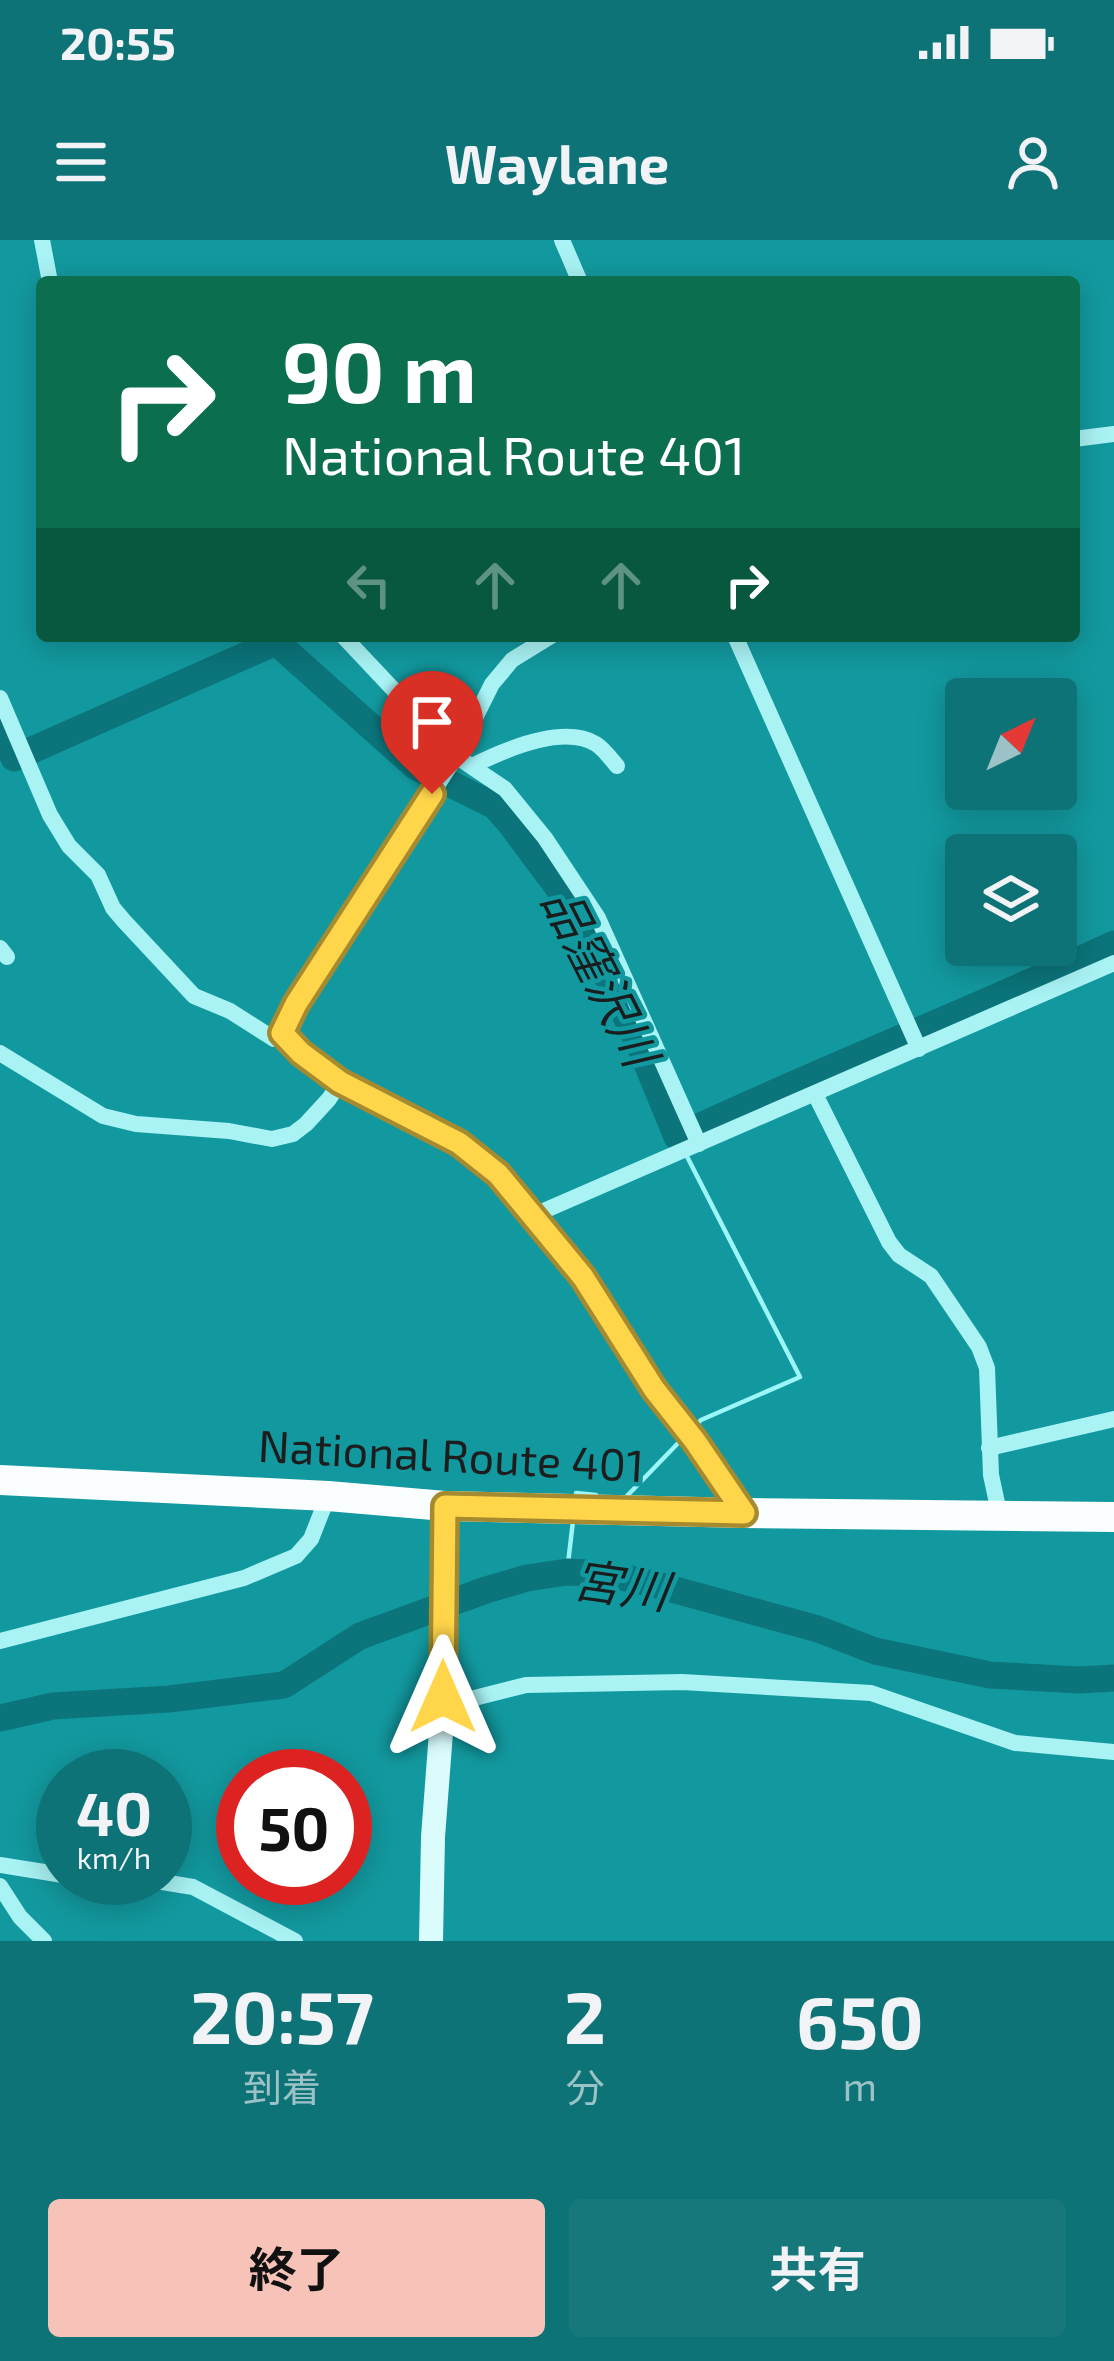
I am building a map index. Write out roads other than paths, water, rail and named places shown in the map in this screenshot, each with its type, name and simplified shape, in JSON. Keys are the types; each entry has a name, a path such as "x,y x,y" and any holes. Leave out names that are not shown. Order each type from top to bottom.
{"highway":[{"name":"National Route 401","path":"0,1480 328,1496 445,1515 1114,1516"}],"main road":[{"path":"430,1941 443,1702 445,1515"}],"street":[{"path":"42,240 49,276"},
{"path":"562,240 577,276"},
{"path":"1080,439 1114,434"},
{"path":"349,642 464,761 506,789 545,838 598,918 699,1144"},
{"path":"541,642 512,660 492,684 464,761 296,1004 282,1033 340,1082 459,1143 498,1174 583,1277 654,1389 744,1513"},
{"path":"738,642 920,1049"},
{"path":"0,698 50,815 70,846 98,875 113,908 194,995 274,1039 286,1037"},
{"path":"464,761 562,736 595,743 617,766"},
{"path":"532,1216 1114,963"},
{"path":"0,1053 103,1116 272,1139 293,1134 306,1124 340,1082"},
{"path":"815,1094 889,1243 898,1256 931,1276 980,1347 987,1368 991,1475 1000,1517"},
{"path":"989,1448 1114,1419"},
{"path":"0,1640 244,1578 296,1556 311,1539 328,1496"},
{"path":"443,1702 526,1684 682,1682 871,1693 1015,1743 1114,1752"},
{"path":"0,1865 36,1871"},
{"path":"0,1886 20,1917 44,1941"},
{"path":"192,1887 295,1941"}],"waterway":[{"name":"品窪沢川","path":"0,727 14,758 276,642 416,767 495,806 510,823 578,914 677,1137 1114,944"},
{"path":"677,1137 800,1377 701,1420 692,1429"},
{"path":"625,1498 684,1437"},
{"path":"576,1498 576,1493 596,1495"},
{"path":"567,1572 573,1521"},
{"name":"宮川","path":"0,1718 53,1706 284,1685 360,1636 486,1590 567,1572 609,1574 657,1585 818,1629 875,1651 990,1675 1114,1678"}]}
